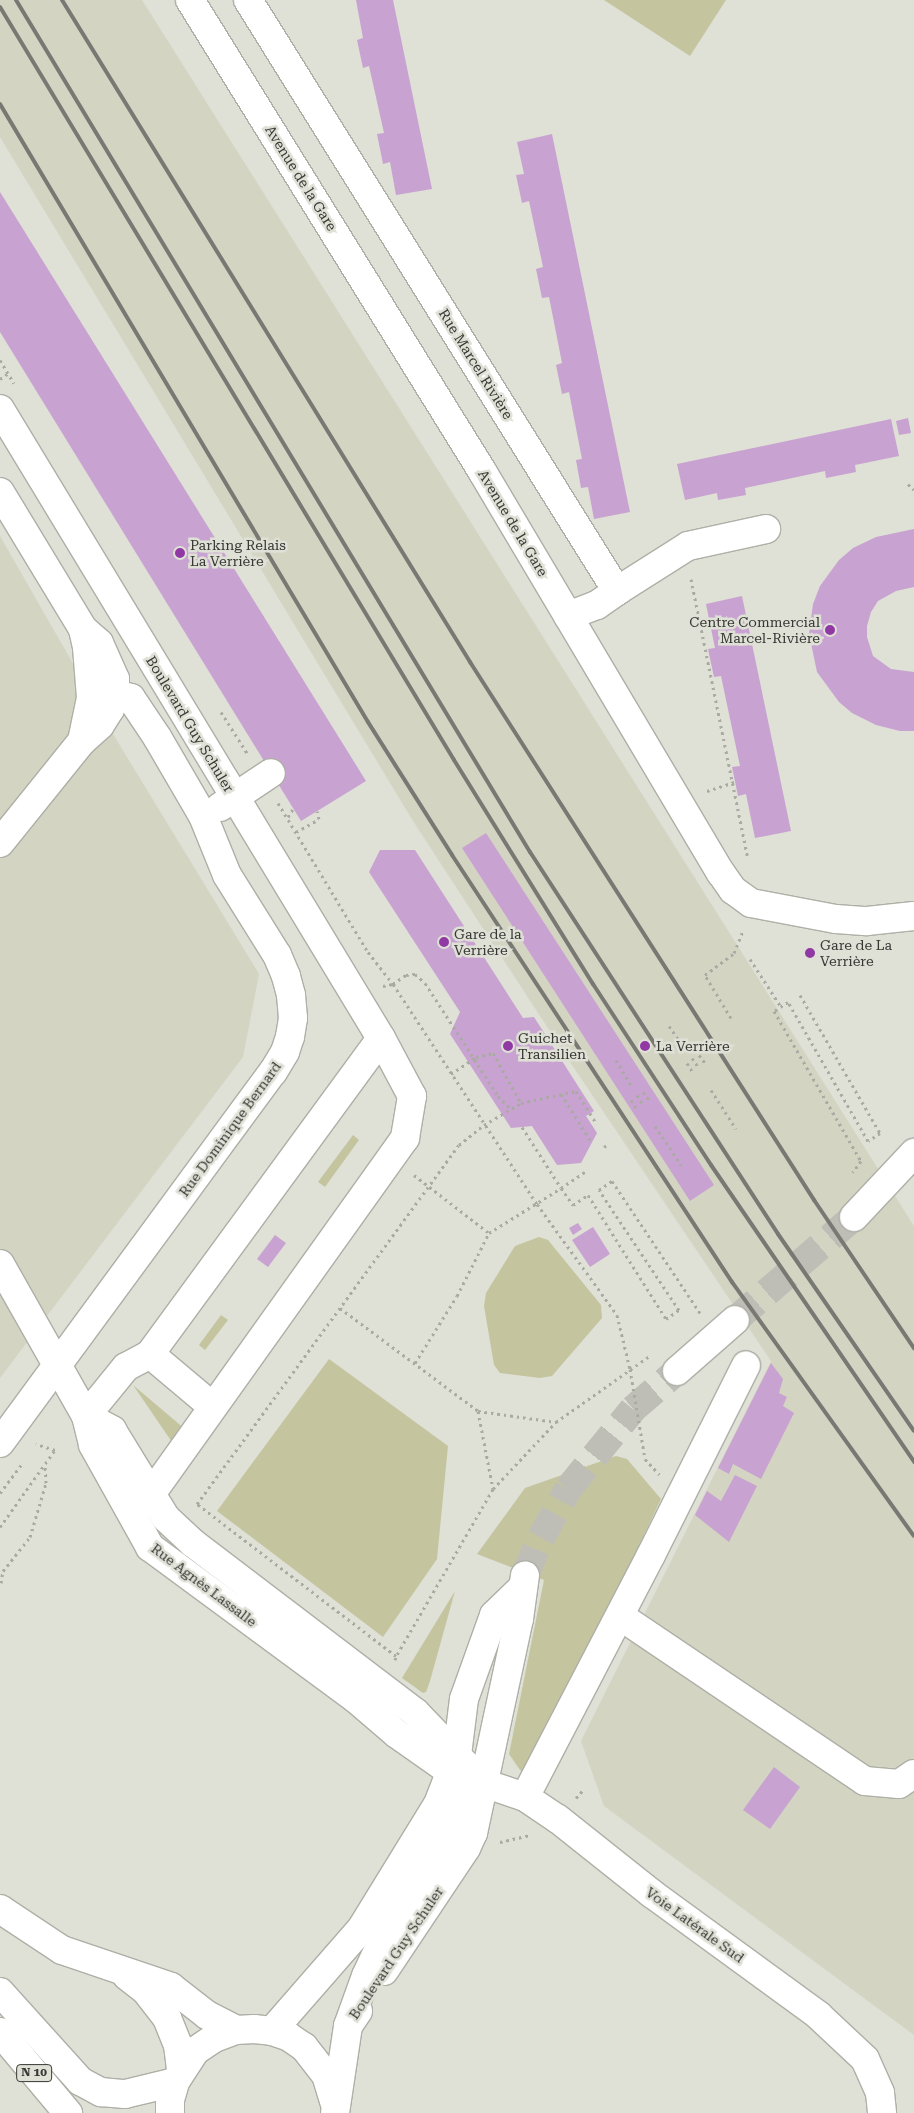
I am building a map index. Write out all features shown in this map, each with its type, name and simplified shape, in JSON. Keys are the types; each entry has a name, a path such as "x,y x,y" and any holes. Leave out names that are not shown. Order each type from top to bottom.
{"street":[{"name":"Avenue de la Gare","path":"190,0 404,342 720,873 733,890 751,903 836,918 867,921 914,916"},
{"name":"Rue Marcel Rivière","path":"248,0 618,590"},
{"name":"Boulevard Guy Schuler","path":"0,410 381,1038 412,1096 405,1138 150,1495"},
{"path":"0,492 84,629 99,643 109,663 114,679 115,694 110,709 100,725 82,741 0,843"},
{"path":"568,616 597,605 684,548 766,529"},
{"path":"82,741 91,692 84,629"},
{"name":"Rue Dominique Bernard","path":"0,1443 273,1072 285,1052 290,1037 292,1006 286,976 277,956 227,875 203,816 186,784 131,698 115,694"},
{"path":"203,816 235,798 271,773"},
{"path":"150,1495 112,1430 86,1416 126,1367 150,1354 381,1038"},
{"path":"914,1153 854,1217 890,1193 914,1173"},
{"name":"Rue Agnès Lassalle","path":"0,1264 86,1416 93,1445 150,1547 355,1698 397,1734 464,1772"},
{"path":"677,1371 735,1320"},
{"path":"150,1354 213,1407"},
{"path":"525,1797 620,1616 746,1365"},
{"name":"Rue Agnès Lassalle","path":"150,1495 166,1518 193,1544 416,1712 464,1772"},
{"path":"272,2031 331,1966 361,1929 438,1804 464,1772 464,1699 494,1615 523,1582 519,1619 464,1772 453,1823 386,1933 366,1976 348,2026"},
{"path":"620,1616 865,1781 899,1784 914,1774"},
{"name":"Boulevard Guy Schuler","path":"335,2111 348,2026 466,1848 473,1833 464,1772"},
{"name":"Voie Latérale Sud","path":"464,1772 525,1797 558,1818 652,1893 818,2015 844,2037 865,2059 880,2093 882,2113"},
{"path":"0,1909 62,1950 171,1987 207,2015 236,2030"},
{"path":"0,1992 80,2081 101,2092 125,2094 178,2076 178,2045 167,2018 146,1991 120,1971"},
{"name":"Boulevard Guy Schuler","path":"170,2113 170,2100 178,2076 195,2051 214,2038 236,2030 254,2029 272,2031 304,2047 326,2075 335,2111"},
{"name":"N 10","path":"0,2032 68,2113"}],"path":[{"path":"0,379 9,373"},
{"path":"908,484 914,490"},
{"path":"684,548 710,665 747,855"},
{"path":"707,791 734,782"},
{"path":"288,817 293,809"},
{"path":"296,832 319,819 317,811"},
{"path":"731,1018 705,975 734,953 743,931"},
{"path":"750,959 781,1006"},
{"path":"378,987 393,984 406,975 415,974 425,983 498,1096 511,1109"},
{"path":"393,984 537,1204 616,1315 630,1369 645,1458 662,1477"},
{"path":"800,996 880,1133 868,1141 788,1002 774,1011 861,1161 851,1175"},
{"path":"669,1026 685,1049"},
{"path":"451,1074 473,1058 493,1053 521,1104"},
{"path":"699,1055 705,1063"},
{"path":"692,1058 698,1068"},
{"path":"616,1060 631,1085"},
{"path":"687,1063 692,1072"},
{"path":"711,1090 736,1129"},
{"path":"396,1656 197,1504 459,1145 484,1125 521,1104 576,1091 597,1124"},
{"path":"643,1092 649,1100"},
{"path":"561,1094 592,1143"},
{"path":"637,1095 643,1105"},
{"path":"631,1100 636,1108"},
{"path":"655,1126 681,1165"},
{"path":"522,1127 573,1205 588,1195 666,1319 679,1310 599,1190 612,1182 702,1315"},
{"path":"604,1147 609,1144"},
{"path":"411,1172 489,1233"},
{"path":"415,1363 456,1296 489,1233 586,1172"},
{"path":"340,1308 478,1411 556,1422"},
{"path":"394,1663 396,1656 494,1489 556,1422 652,1354"},
{"path":"478,1411 494,1489"},
{"path":"0,1527 55,1450 37,1444 32,1451"},
{"path":"0,1493 26,1458"},
{"path":"1,1583 2,1571 30,1536 46,1483 45,1465"}],"shaded area":[{"path":"0,0 142,0 914,1226 914,2035 604,1806 581,1741 771,1361 570,1062 413,821 0,137"},
{"path":"0,536 119,744 259,974 243,1057 0,1378"}],"green space":[{"path":"604,0 726,0 690,56"},
{"path":"353,1135 359,1140 325,1187 318,1182"},
{"path":"539,1237 548,1240 601,1305 602,1318 552,1376 540,1378 500,1373 494,1365 484,1306 486,1293 515,1246"},
{"path":"221,1315 228,1320 205,1350 199,1345"},
{"path":"329,1359 448,1446 437,1559 383,1637 217,1511"},
{"path":"133,1385 186,1430 174,1445"},
{"path":"616,1456 627,1459 661,1499 529,1776 520,1770 509,1754 544,1580 477,1554 525,1488"},
{"path":"455,1591 430,1681 426,1692 423,1693 402,1678"}],"building":[{"path":"356,0 393,0 432,189 396,195 390,162 383,164 377,134 384,133 369,66 363,68 357,40 363,38"},
{"path":"552,134 630,512 594,519 588,487 581,488 576,460 582,459 569,392 562,394 556,365 562,363 549,297 542,298 536,269 543,267 529,201 522,203 516,175 524,174 517,142"},
{"name":"Parking Relais La Verrière","path":"0,192 366,781 301,821 0,332"},
{"path":"908,418 911,433 899,435 896,421"},
{"path":"891,419 899,456 855,465 856,472 826,478 825,471 745,488 746,495 718,500 717,493 685,500 677,464"},
{"name":"Centre Commercial Marcel-Rivière","path":"914,529 914,587 896,591 878,601 871,612 867,626 867,637 873,656 891,669 914,672 914,731 900,731 876,725 852,713 839,702 817,672 809,634 813,604 820,586 839,560 853,548 876,537"},
{"path":"742,596 791,831 755,838 746,794 738,796 732,767 740,766 721,676 714,677 708,649 715,648 706,604"},
{"path":"486,833 714,1185 690,1201 462,848"},
{"name":"Gare de la Verrière","path":"380,850 415,850 523,1018 534,1017 594,1111 586,1116 597,1133 581,1163 557,1165 532,1126 511,1128 450,1034 460,1012 369,872"},
{"path":"578,1223 582,1229 573,1235 569,1228"},
{"path":"593,1227 610,1254 590,1267 572,1240"},
{"path":"275,1235 286,1243 268,1267 257,1259"},
{"path":"771,1363 783,1379 779,1393 787,1397 783,1406 794,1413 761,1479 733,1464 729,1474 718,1468"},
{"path":"735,1475 757,1486 729,1542 695,1515 707,1491 721,1501"},
{"path":"774,1767 800,1787 770,1829 743,1810"}],"tunnel":[{"path":"735,1320 854,1217"},
{"path":"525,1575 541,1538 568,1489 633,1409 677,1371"}],"railway":[{"path":"16,0 530,852 778,1234 914,1431"},
{"path":"62,0 470,662 814,1200 914,1348"},
{"path":"0,7 454,760 593,984 711,1165 914,1462"},
{"path":"0,104 368,722 452,855 732,1282 914,1536"}],"place":[{"name":"Parking Relais La Verrière","path":"180,553"},
{"name":"Centre Commercial Marcel-Rivière","path":"830,630"},
{"name":"Gare de la Verrière","path":"444,942"},
{"name":"Gare de La Verrière","path":"810,953"},
{"name":"Guichet Transilien","path":"508,1046"},
{"name":"La Verrière","path":"645,1046"}]}
